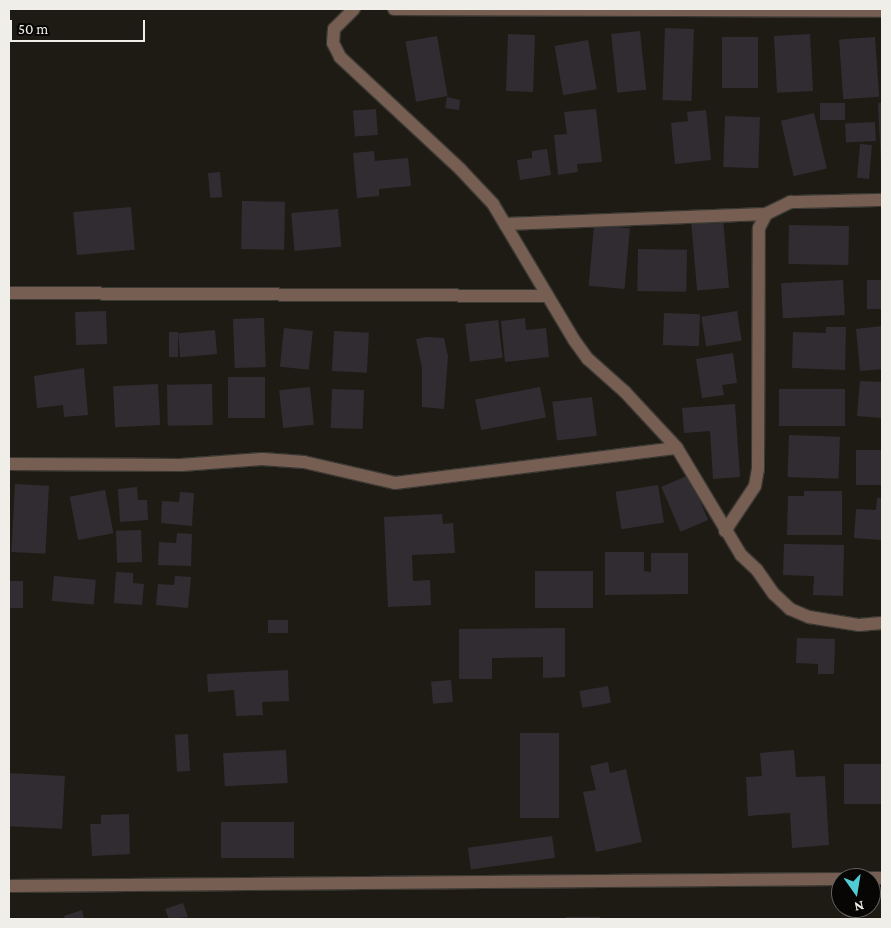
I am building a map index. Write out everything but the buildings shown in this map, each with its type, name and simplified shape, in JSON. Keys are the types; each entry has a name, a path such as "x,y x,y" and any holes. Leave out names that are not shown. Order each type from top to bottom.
{"street":[{"path":"354,9 334,29 333,43 340,57 461,170 493,204 546,296 588,358 625,392 677,448 741,555 790,609 835,623 882,622"},
{"path":"394,9 882,11"},
{"path":"505,224 766,214 791,202 882,200"},
{"path":"725,531 755,486 758,469 757,244 766,214"},
{"path":"9,293 546,296"},
{"path":"9,464 181,465 262,459 304,462 396,484 677,448"},
{"path":"9,886 831,879"}]}
